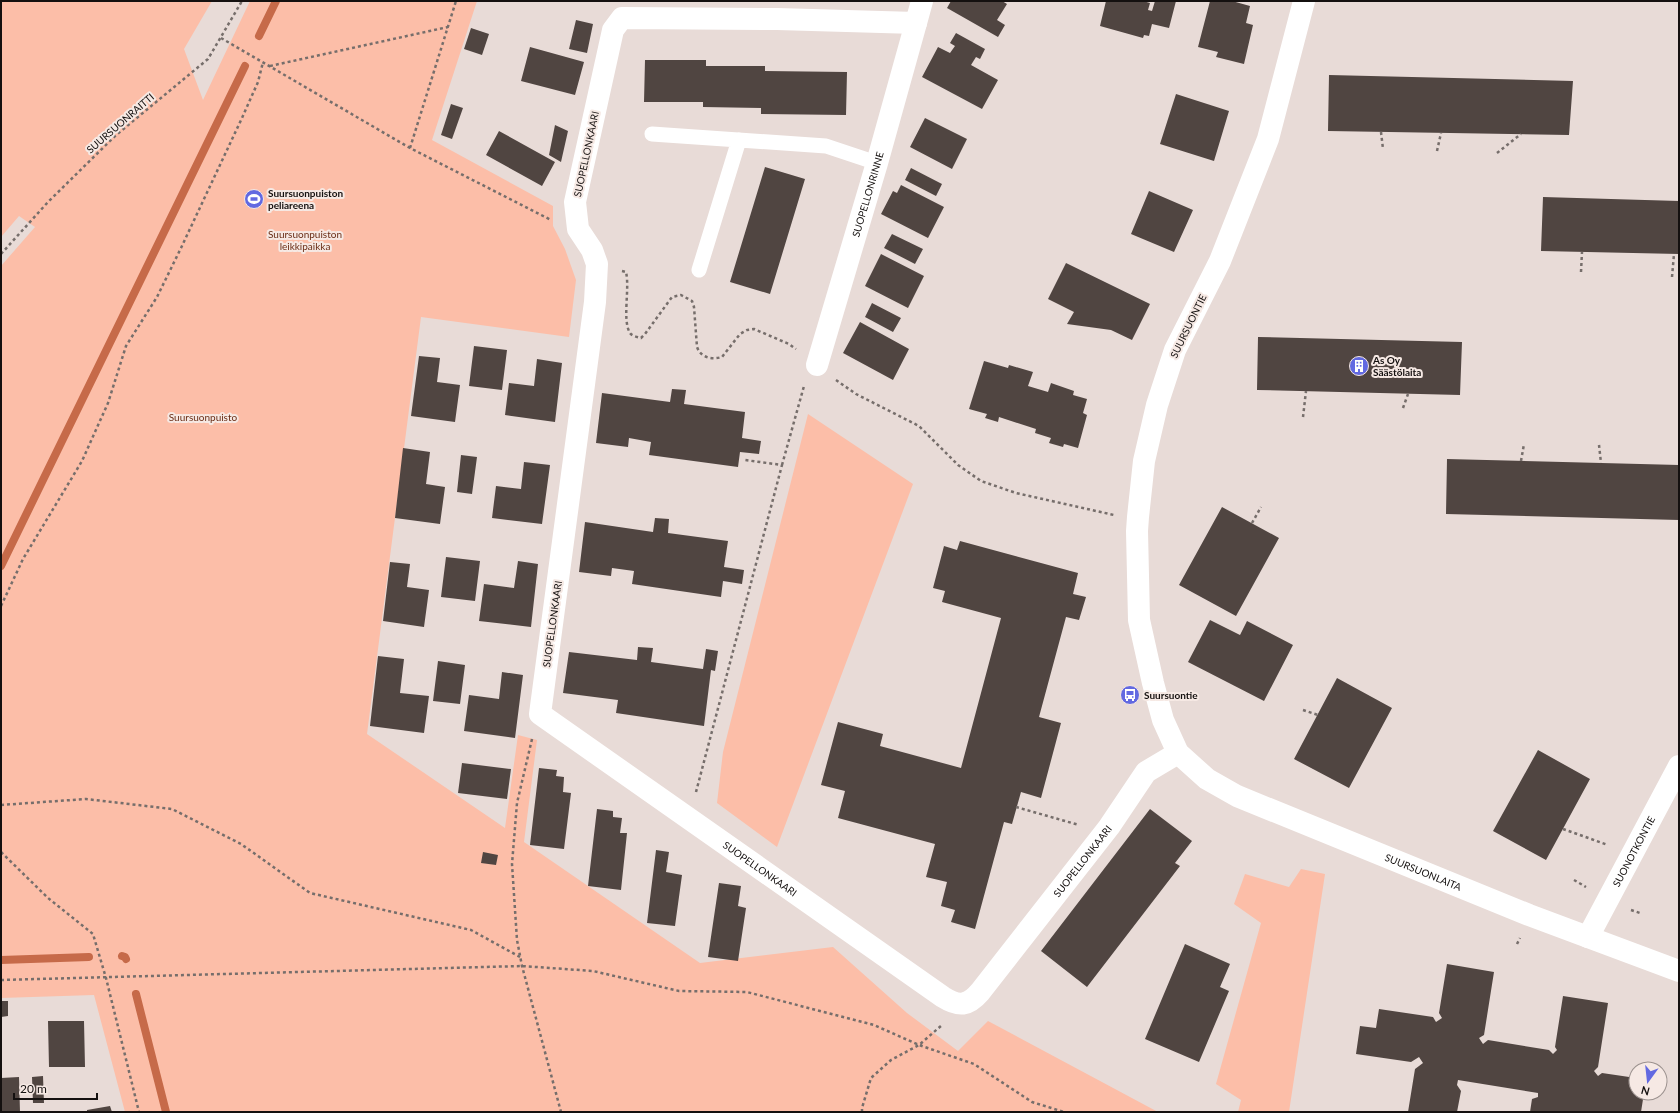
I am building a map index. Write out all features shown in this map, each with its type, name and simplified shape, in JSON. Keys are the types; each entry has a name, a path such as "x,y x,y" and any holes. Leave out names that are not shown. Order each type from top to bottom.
{"street":[{"path":"916,23 922,1"},
{"name":"SUURSUONTIE","path":"1178,753 1163,720 1139,620 1137,531 1144,461 1159,398 1175,350 1220,261 1268,139 1304,1"},
{"name":"SUOPELLONKAARI","path":"916,23 777,19 622,18 613,30 575,202 578,229 592,250 597,264 595,302 540,714 943,997 952,1002 962,1004 972,1001 980,992 1109,827 1146,772 1178,753"},
{"name":"SUOPELLONRINNE","path":"817,366 877,163 916,23"},
{"name":"SUURSUONLAITA","path":"1178,753 1207,779 1237,796 1529,915 1679,971"},
{"name":"SUONOTKONTIE","path":"1588,937 1679,766"}],"lane":[{"path":"652,134 826,146 877,163"},
{"path":"699,270 739,140"}],"path":[{"name":"SUURSUONRAITTI","path":"1,254 48,202 115,136 208,59 242,1"},
{"path":"410,148 456,1"},
{"path":"270,66 448,27"},
{"path":"221,38 410,148 560,225 578,229"},
{"path":"1,606 23,559 82,461 108,403 126,346 157,297 242,118 258,82 263,62"},
{"path":"1381,132 1383,149"},
{"path":"1437,151 1441,133"},
{"path":"1497,153 1521,134"},
{"path":"1581,272 1582,252"},
{"path":"1672,277 1674,254"},
{"path":"597,264 626,272 628,281 626,318 630,332 635,337 641,338 672,297 680,295 692,301 694,307 697,347 699,352 704,356 711,359 722,357 740,334 747,330 754,329 789,344 856,394 919,426 958,465 982,481 1016,493 1114,515 1138,517"},
{"path":"689,819 804,386 810,373 817,366"},
{"path":"1303,417 1306,391"},
{"path":"1403,408 1408,394"},
{"path":"1521,461 1524,444"},
{"path":"1599,445 1601,463"},
{"path":"745,460 782,465"},
{"path":"1252,523 1261,507"},
{"path":"1303,710 1318,715"},
{"path":"540,714 533,732 517,804 512,864 517,940 520,957 561,1112"},
{"path":"1,805 86,799 172,809 241,844 310,892 471,930 520,957"},
{"path":"1016,807 1081,826"},
{"path":"1563,829 1608,846"},
{"path":"1,852 48,898 93,934 106,978 139,1112"},
{"path":"1,980 522,966 593,971 679,991 747,992 874,1025 919,1046 974,1064 1032,1102 1064,1112"},
{"path":"862,1112 871,1078 891,1060 919,1046 962,1004"}],"green space":[{"name":"Suursuonpuisto","path":"1,1 212,1 184,49 203,100 250,1 477,1 432,140 553,206 553,226 565,249 576,280 569,337 421,317 367,734 505,828 518,735 537,740 524,842 700,963 833,947 907,1013 958,1051 988,1021 1158,1112 125,1112 94,995 1,998 1,266 35,227 19,216 1,237"},
{"path":"808,414 913,484 777,847 717,803 723,752"},
{"path":"1301,869 1325,874 1289,1112 1238,1112 1241,1100 1216,1084 1261,923 1234,904 1245,874 1289,887"}],"building":[{"path":"951,1 1002,1 1007,4 997,20 1005,25 998,37 947,8"},
{"path":"1106,1 1143,1 1150,3 1148,10 1152,11 1155,1 1176,1 1169,28 1152,24 1149,36 1144,35 1143,38 1100,26"},
{"path":"1210,1 1232,1 1250,6 1246,23 1253,25 1244,64 1216,57 1218,52 1198,47"},
{"path":"576,20 593,24 587,53 569,49"},
{"path":"471,28 489,34 482,55 464,49"},
{"path":"956,33 985,49 980,59 976,57 971,65 998,80 982,109 922,77 938,47 950,53 955,46 950,43"},
{"path":"530,47 584,62 575,95 521,81"},
{"path":"645,60 706,60 706,66 765,66 765,71 847,72 846,115 761,114 761,108 703,107 703,102 644,102"},
{"path":"1329,75 1573,81 1569,135 1328,131"},
{"path":"1176,94 1229,111 1214,161 1160,144"},
{"path":"451,104 463,108 452,139 441,135"},
{"path":"925,118 967,139 952,169 910,147"},
{"path":"555,125 568,131 561,162 549,155"},
{"path":"499,131 555,162 542,186 486,155"},
{"path":"765,167 805,179 770,294 730,282"},
{"path":"911,168 942,184 936,196 905,180"},
{"path":"901,185 944,207 928,238 881,214 893,191 897,193"},
{"path":"1149,191 1193,210 1174,252 1131,234"},
{"path":"1543,197 1679,201 1679,254 1541,251"},
{"path":"892,234 923,249 915,264 884,248"},
{"path":"881,254 924,276 908,308 865,286"},
{"path":"1066,263 1150,304 1132,340 1111,330 1067,324 1074,312 1048,299"},
{"path":"872,303 901,318 893,332 865,317"},
{"path":"860,322 909,349 893,380 843,353"},
{"name":"As Oy Säästölaita","path":"1258,337 1462,342 1460,395 1257,390"},
{"path":"474,346 507,350 502,390 469,386"},
{"path":"419,356 440,358 437,382 460,385 455,422 411,416"},
{"path":"537,359 562,363 555,422 505,415 509,383 534,386"},
{"path":"984,361 1008,368 1009,365 1033,372 1028,386 1048,392 1051,383 1074,391 1073,395 1087,399 1083,413 1087,415 1078,448 1064,444 1063,447 1049,443 1051,438 1035,433 1036,429 999,417 998,422 985,418 987,414 969,409"},
{"path":"672,389 686,390 684,404 745,412 742,438 761,441 759,454 740,452 738,467 649,455 651,442 629,438 628,447 596,443 602,393 670,402"},
{"path":"403,448 430,452 426,484 445,487 440,524 395,518"},
{"path":"461,455 477,457 472,494 457,492"},
{"path":"1447,459 1679,465 1679,520 1446,514"},
{"path":"524,462 550,465 542,524 492,518 496,486 521,489"},
{"path":"1222,507 1279,538 1236,616 1179,585"},
{"path":"655,518 669,519 668,533 728,541 724,567 744,570 742,584 723,581 721,597 632,584 634,571 612,568 611,576 579,572 585,522 653,532"},
{"path":"960,541 1078,573 1073,594 1086,597 1079,620 1066,617 1039,717 1061,723 1041,798 1021,792 1012,824 1004,822 975,929 951,922 955,910 941,906 947,882 926,877 935,844 838,818 845,791 821,785 838,722 883,734 880,746 961,768 1001,618 942,602 945,591 933,588 944,546 957,550"},
{"path":"446,557 480,561 475,601 441,597"},
{"path":"518,561 538,564 531,627 479,621 484,584 514,588"},
{"path":"390,562 410,564 407,587 429,590 424,627 383,621"},
{"path":"1210,620 1240,635 1247,621 1293,645 1264,701 1188,662"},
{"path":"638,647 653,648 651,662 703,669 706,649 718,651 715,671 711,670 704,726 616,713 618,700 563,693 569,652 637,660"},
{"path":"378,656 404,659 400,693 429,696 424,733 370,726"},
{"path":"438,661 465,665 460,704 433,701"},
{"path":"502,672 523,675 515,738 464,731 469,695 499,699"},
{"path":"1337,678 1392,708 1349,788 1294,759"},
{"path":"1538,750 1590,779 1546,860 1493,831"},
{"path":"462,763 511,769 507,799 458,793"},
{"path":"539,768 557,770 556,776 564,777 563,792 571,793 564,849 530,845"},
{"path":"597,809 613,811 613,817 622,818 620,833 627,833 621,890 588,886"},
{"path":"1150,809 1192,841 1175,863 1180,866 1087,987 1041,951"},
{"path":"656,850 669,852 666,872 682,875 675,926 647,923"},
{"path":"483,852 498,855 496,865 481,863"},
{"path":"719,883 741,886 738,906 746,908 738,961 708,957"},
{"path":"1185,944 1230,964 1220,987 1229,991 1199,1062 1145,1039"},
{"path":"1447,964 1494,972 1484,1035 1479,1038 1483,1044 1488,1040 1549,1050 1553,1054 1557,1050 1555,1047 1563,996 1608,1003 1598,1067 1594,1071 1598,1076 1602,1073 1628,1077 1628,1101 1643,1101 1641,1112 1530,1112 1532,1099 1538,1097 1538,1093 1458,1080 1457,1085 1461,1091 1457,1112 1408,1112 1415,1069 1423,1063 1419,1057 1411,1062 1356,1054 1360,1026 1376,1028 1379,1009 1433,1017 1436,1022 1442,1018 1439,1013"},
{"path":"1,1001 8,1001 8,1016 1,1017"},
{"path":"48,1021 84,1021 85,1067 49,1067"},
{"path":"43,1076 44,1103 33,1103 32,1077"},
{"path":"19,1077 20,1112 1,1112 1,1078"},
{"path":"110,1106 112,1112 87,1112 87,1110"}],"waterway":[{"path":"259,36 276,1"},
{"path":"1,566 245,66"},
{"path":"122,956 126,959"},
{"path":"1,960 89,957"},
{"path":"136,994 166,1112"}],"place":[{"name":"Suursuonpuiston peliareena","path":"254,199"},
{"name":"As Oy Säästölaita","path":"1359,366"},
{"name":"Suursuontie","path":"1130,695"}],"park label":[{"name":"Suursuonpuiston leikkipaikka","path":"305,240"}]}
